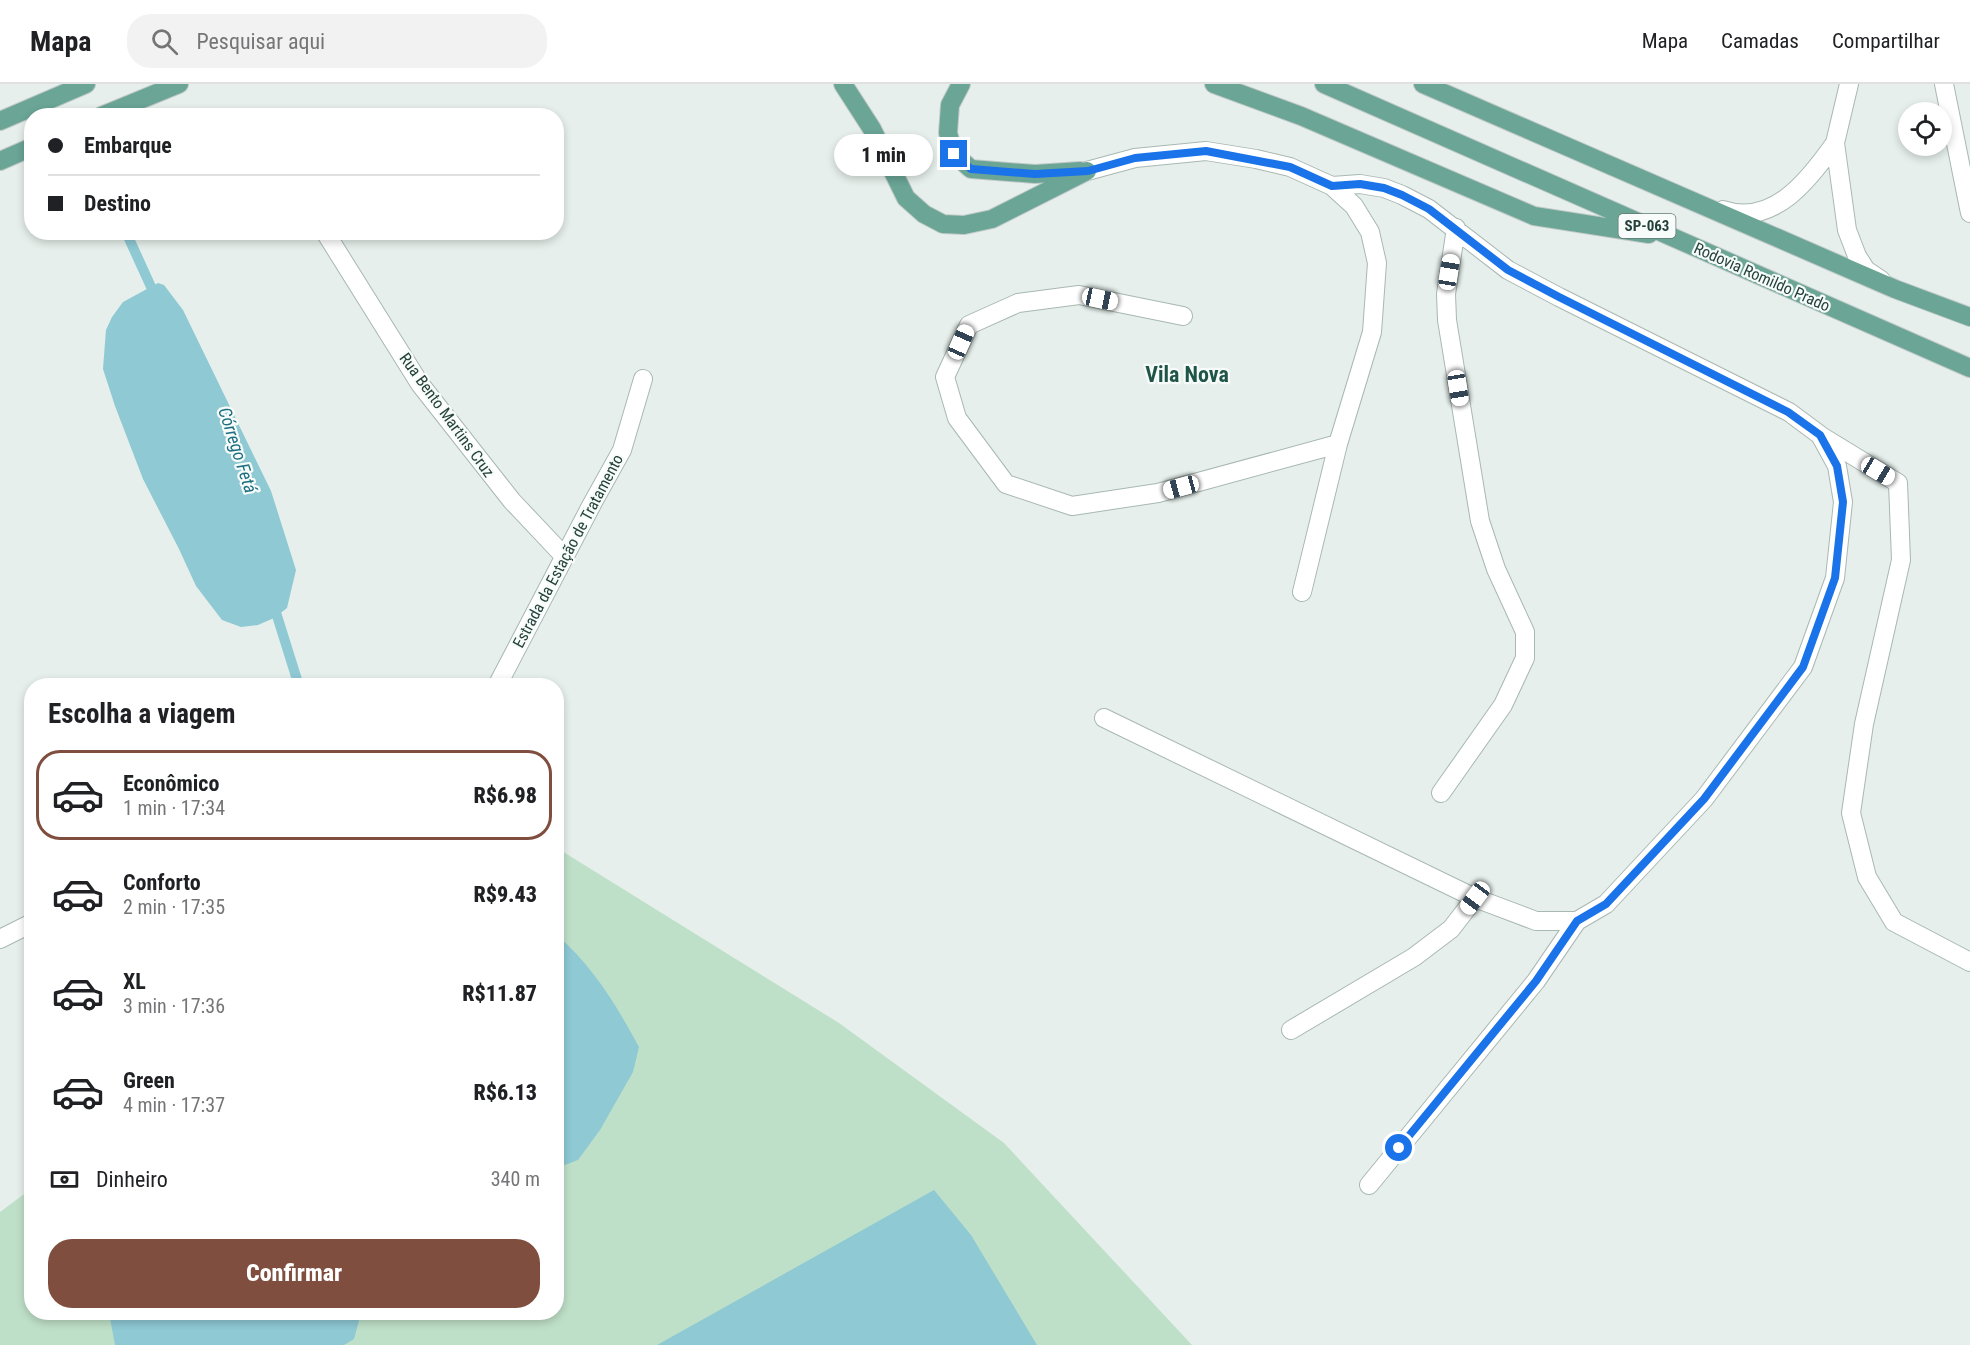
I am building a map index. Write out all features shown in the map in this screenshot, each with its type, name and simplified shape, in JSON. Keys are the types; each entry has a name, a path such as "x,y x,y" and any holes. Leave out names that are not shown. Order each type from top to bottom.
{"main road":[{"path":"30,108 86,84"},
{"path":"120,108 179,84"},
{"path":"843,84 872,129 906,198 924,214 943,224 964,225 992,219 1088,171"},
{"path":"961,84 950,105 948,133 954,154 971,169 1035,174 1088,171"},
{"path":"1214,84 1301,116 1534,216 1673,237"},
{"name":"Rodovia Romildo Prado","path":"1324,84 1970,368"},
{"name":"SP-063","path":"1424,84 1895,289 1970,317"},
{"path":"0,121 24,111"},
{"path":"0,161 24,150"}],"street":[{"path":"1424,84 1664,186 1725,211 1742,215 1762,213 1793,194 1815,172 1835,143"},
{"path":"1849,84 1835,143 1847,230 1857,256 1866,270 1895,289"},
{"path":"1944,84 1970,213"},
{"path":"1088,171 1135,158 1206,151 1290,167 1332,186 1354,206 1370,232 1377,263 1372,332 1338,444 1302,592"},
{"path":"1332,186 1360,184 1384,188 1429,209 1508,270 1788,412 1820,435 1898,483 1901,560 1864,724 1851,813 1866,877 1894,922 1970,962"},
{"path":"1441,793 1503,705 1526,658 1525,632 1496,569 1480,520 1449,332 1446,294 1456,228"},
{"name":"Rua Bento Martins Cruz","path":"330,240 420,384 505,492 564,556"},
{"path":"1183,316 1079,295 1018,303 969,325 945,377 957,418 1006,484 1072,506 1158,493 1338,444"},
{"name":"Estrada da Estação de Tratamento","path":"501,678 622,450 643,379"},
{"path":"1369,1185 1536,981 1577,921 1606,904 1704,799 1803,667 1835,578 1843,502 1837,466 1820,435"},
{"path":"1104,718 1475,898 1536,921 1577,921"},
{"path":"1291,1030 1414,957 1450,929 1475,898"},
{"path":"0,939 24,927"}],"green space":[{"path":"564,852 839,1023 1004,1143 1192,1345 0,1345 0,1212 24,1194 24,1320 564,1320"}],"water":[{"path":"158,283 164,285 183,310 271,491 296,570 287,608 274,618 258,625 241,627 222,620 196,586 143,479 103,369 106,330 112,317 123,302"},
{"path":"564,941 603,987 639,1047 633,1072 600,1130 578,1160 564,1165"},
{"path":"934,1190 971,1235 1037,1345 657,1345"},
{"path":"110,1320 359,1320 354,1339 344,1345 115,1345"}],"waterway":[{"name":"Córrego Fetá","path":"130,240 157,300"},
{"name":"Córrego Fetá","path":"273,603 296,678"}],"district":[{"name":"Vila Nova","path":"1187,374"}],"route":[{"path":"954,154 971,169 1035,174 1088,171 1135,158 1206,151 1290,167 1332,186 1360,184 1384,188 1429,209 1508,270 1788,412 1820,435 1837,466 1843,502 1835,578 1803,667 1704,799 1606,904 1577,921 1536,981 1399,1148"}]}
